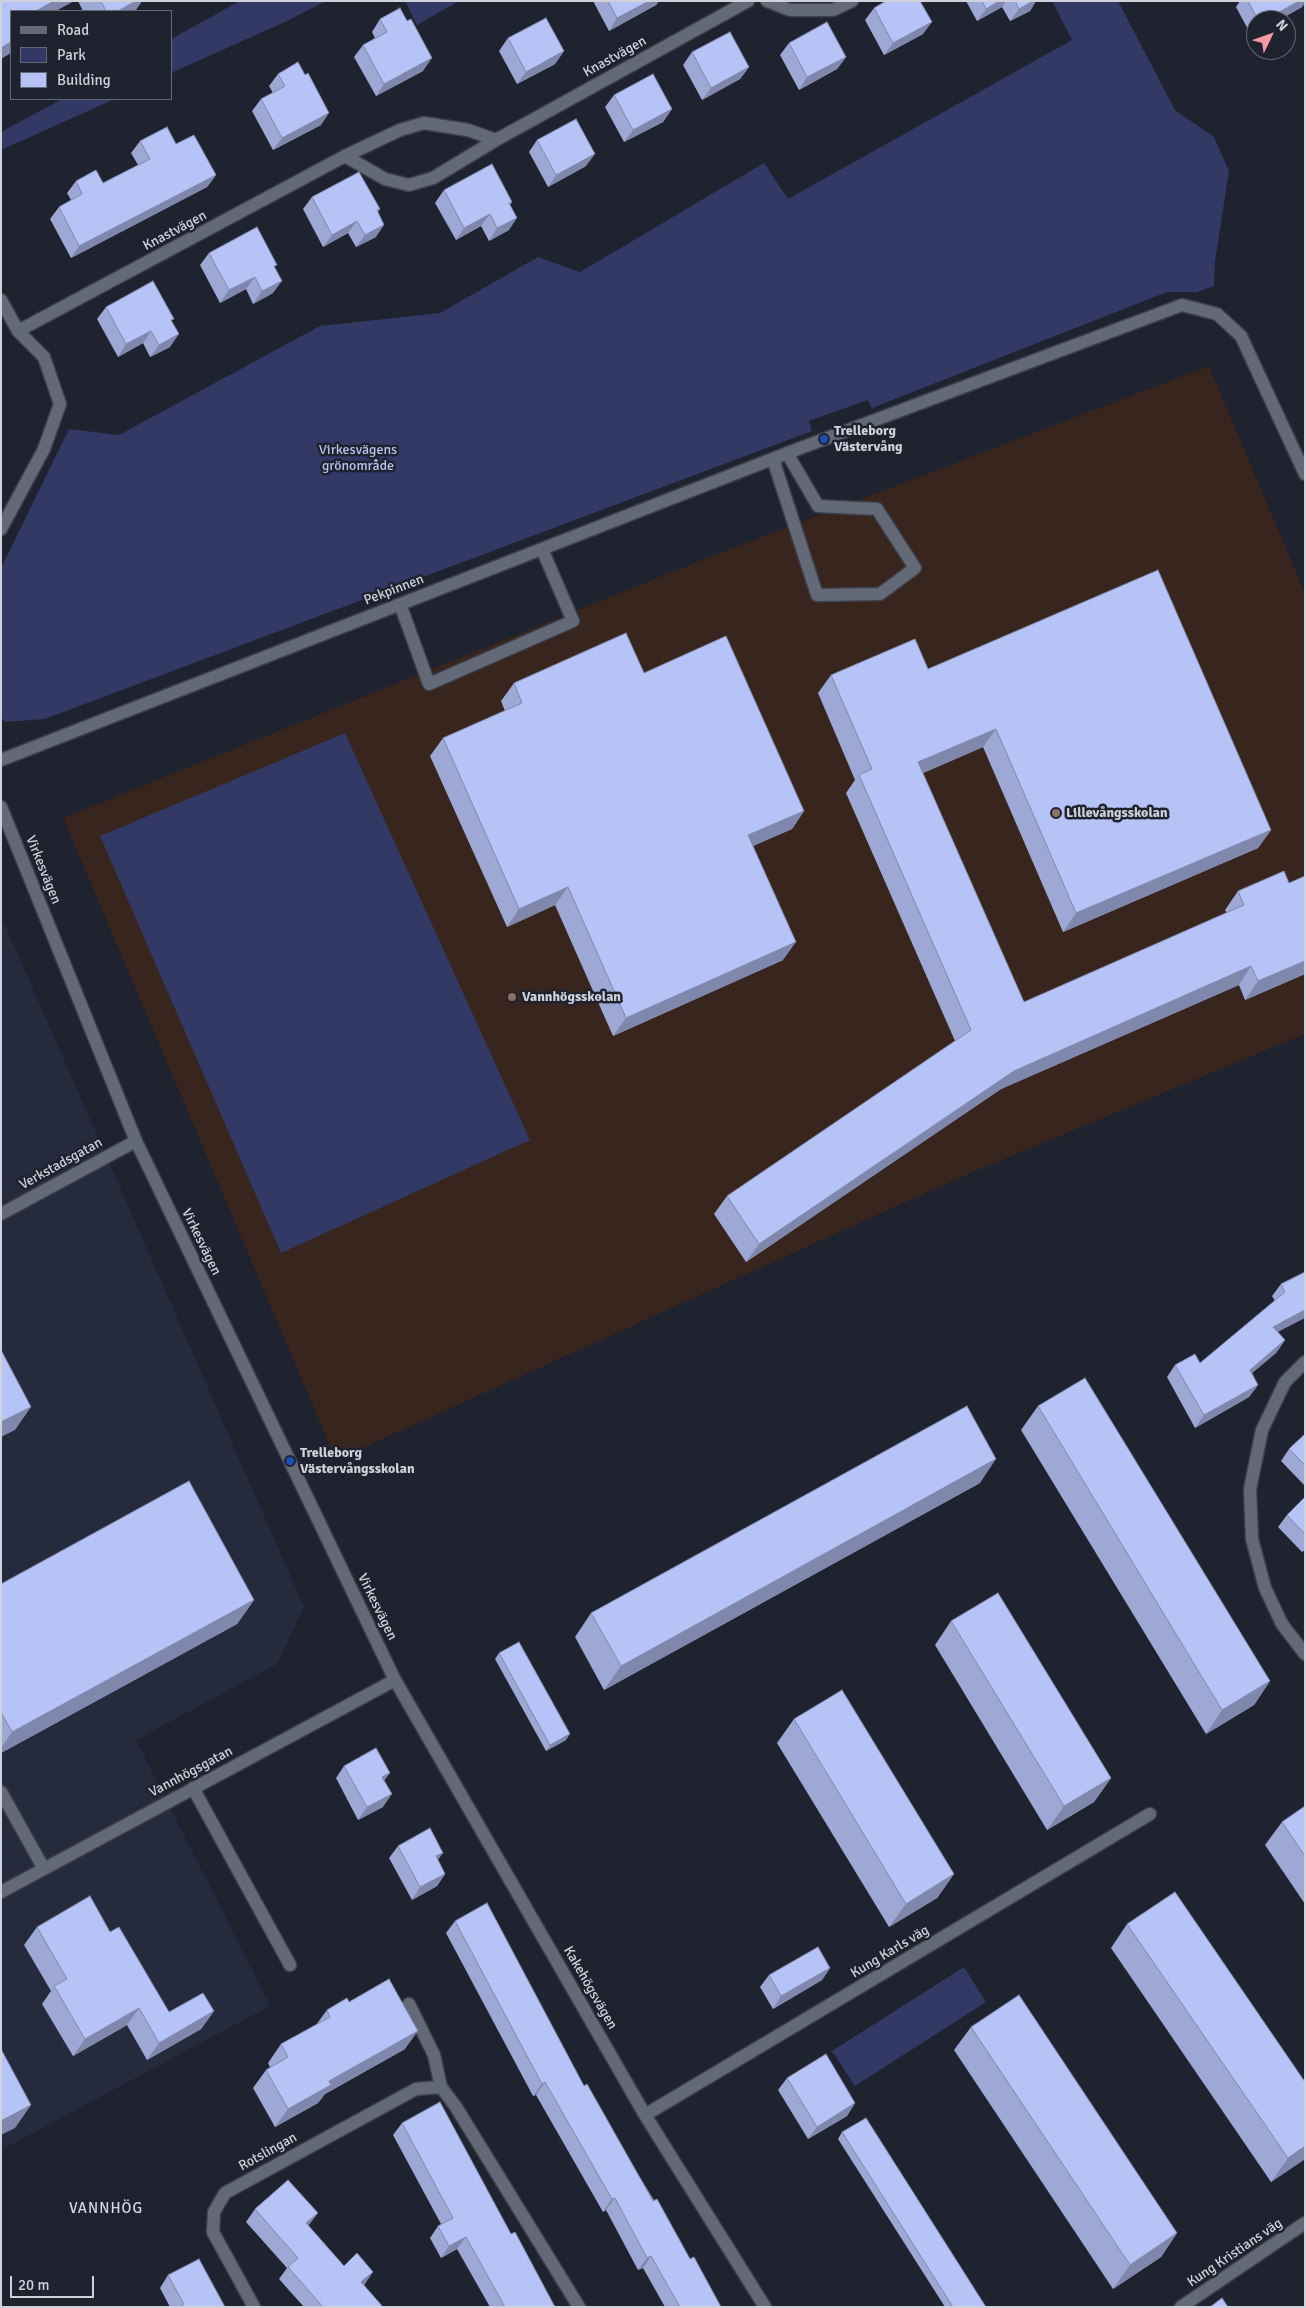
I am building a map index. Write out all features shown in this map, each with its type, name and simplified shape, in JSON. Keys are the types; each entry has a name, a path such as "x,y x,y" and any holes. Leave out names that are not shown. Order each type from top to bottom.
{"street":[{"name":"Knastvägen","path":"345,156 385,179 409,185 432,178 496,140 748,1"},
{"path":"767,1 790,10 833,10 852,1"},
{"name":"Knastvägen","path":"18,331 345,156 400,130 424,123 468,130 496,140"},
{"path":"1,300 18,331 44,356 60,404 44,449 1,529"},
{"name":"Pekpinnen","path":"1,760 772,459 1182,305 1217,314 1241,336 1305,474"},
{"path":"772,459 817,595 880,594 915,568 877,509 818,506 793,451"},
{"path":"400,604 430,684 572,621 542,549"},
{"name":"Virkesvägen","path":"1,807 136,1141 395,1680"},
{"name":"Verkstadsgatan","path":"1,1214 136,1141"},
{"path":"1305,1362 1285,1382 1262,1430 1250,1489 1252,1539 1265,1588 1282,1624 1305,1654"},
{"name":"Vannhögsgatan","path":"1,1892 395,1680"},
{"name":"Kakehögsvägen","path":"395,1680 645,2115 765,2307"},
{"path":"193,1788 290,1966"},
{"path":"1,1792 44,1869"},
{"name":"Kung Karls väg","path":"645,2115 1150,1814"},
{"path":"409,2004 434,2055 441,2087 456,2106 579,2307"},
{"name":"Rotslingan","path":"254,2307 213,2232 214,2212 225,2193 416,2089 441,2087"},
{"name":"Kung Kristians väg","path":"1181,2307 1305,2223"}],"shaded area":[{"path":"1209,366 1305,593 1305,1034 961,1177 336,1460 63,818 702,560"},
{"path":"1,916 304,1607 277,1664 136,1740 270,2006 1,2150"}],"green space":[{"path":"240,1 326,1 287,21 172,73 172,38"},
{"path":"405,1 459,1 417,25"},
{"name":"Virkesvägens grönområde","path":"1052,1 1118,1 1175,110 1214,137 1229,171 1215,262 1214,286 1197,292 1167,292 872,408 868,400 809,421 812,431 45,719 5,722 1,717 1,568 69,429 119,435 320,326 440,313 538,257 580,272 764,163 788,199 1072,40"},
{"path":"60,100 113,100 1,150 1,132"},
{"path":"345,733 530,1140 281,1253 100,836"},
{"path":"964,1967 986,2002 855,2086 832,2051"}],"building":[{"path":"1,1 54,1 38,10 10,10 10,43 1,48"},
{"path":"101,1 136,1 120,10 106,10"},
{"path":"608,1 649,1 617,18"},
{"path":"886,1 920,1 932,22 893,43 874,8"},
{"path":"982,1 999,1 986,9"},
{"path":"1015,1 1033,1 1019,9"},
{"path":"1248,1 1299,1 1283,10 1253,10"},
{"path":"400,8 407,21 411,19 432,58 384,84 363,45 387,32 380,19"},
{"path":"546,18 564,51 526,72 508,38"},
{"path":"827,22 846,57 807,77 789,43"},
{"path":"730,32 749,67 711,88 692,52"},
{"path":"298,62 305,75 308,73 329,113 282,138 261,99 285,86 278,74"},
{"path":"653,74 672,109 633,130 614,95"},
{"path":"576,119 595,154 556,175 537,140"},
{"path":"167,127 176,144 194,135 216,175 79,246 59,207 82,194 76,181 96,170 103,183 150,159 140,141"},
{"path":"492,164 512,202 509,203 517,218 497,228 490,214 464,228 444,190"},
{"path":"359,172 380,209 377,210 384,225 365,235 357,221 332,235 312,197"},
{"path":"257,227 277,265 274,266 282,281 262,291 255,277 229,290 209,253"},
{"path":"153,281 174,319 171,320 179,334 159,345 151,331 126,344 106,307"},
{"path":"1158,570 1271,830 1076,913 996,729 918,762 1024,1002 1244,905 1238,891 1284,871 1289,883 1305,876 1305,961 1258,981 1251,966 1014,1071 759,1244 727,1196 971,1030 859,775 872,769 831,675 915,639 928,669"},
{"path":"626,633 644,673 726,636 804,811 748,835 796,942 626,1018 568,887 519,909 443,738 522,703 514,683"},
{"path":"1305,1272 1305,1310 1273,1327 1285,1340 1250,1370 1258,1385 1204,1415 1175,1365 1195,1354 1200,1363 1285,1292 1281,1284"},
{"path":"1,1350 31,1407 1,1422"},
{"path":"1085,1378 1270,1681 1222,1710 1038,1406"},
{"path":"967,1406 996,1459 621,1666 591,1613"},
{"path":"1305,1434 1305,1465 1289,1449"},
{"path":"189,1481 254,1600 12,1732 1,1712 1,1584"},
{"path":"1305,1497 1305,1534 1287,1515"},
{"path":"998,1593 1111,1778 1064,1806 951,1621"},
{"path":"519,1642 570,1734 550,1745 499,1653"},
{"path":"842,1690 954,1874 906,1904 794,1719"},
{"path":"376,1748 390,1773 382,1777 392,1794 367,1807 344,1766"},
{"path":"1305,1806 1305,1856 1282,1822"},
{"path":"430,1828 443,1853 436,1856 445,1874 420,1887 398,1846"},
{"path":"1175,1892 1305,2082 1305,2146 1288,2158 1127,1924"},
{"path":"90,1896 110,1932 119,1927 169,2012 203,1993 214,2011 159,2043 139,2008 85,2039 54,1986 67,1979 37,1927"},
{"path":"487,1903 584,2086 587,2084 653,2201 657,2199 690,2259 694,2257 721,2307 680,2307 651,2256 647,2258 615,2198 612,2199 545,2082 542,2084 455,1921"},
{"path":"818,1947 830,1968 781,1996 769,1975"},
{"path":"389,1979 418,2031 329,2081 331,2085 288,2109 266,2070 288,2057 281,2044 330,2017 327,2010 347,1998 349,2002"},
{"path":"1019,1995 1177,2233 1130,2265 971,2027"},
{"path":"1,2049 31,2105 1,2121"},
{"path":"826,2054 855,2103 817,2127 787,2078"},
{"path":"440,2102 511,2234 515,2232 555,2307 505,2307 466,2237 449,2246 438,2226 453,2218 402,2123"},
{"path":"866,2118 986,2307 953,2307 842,2132"},
{"path":"288,2180 318,2213 306,2223 344,2266 357,2253 373,2272 361,2282 383,2307 323,2307 288,2267 298,2258 255,2209"},
{"path":"199,2259 225,2307 179,2307 184,2304 168,2275"},
{"path":"1222,2298 1228,2307 1210,2307"}],"place":[{"name":"Trelleborg Västervång","path":"824,439"},
{"name":"Lillevångsskolan","path":"1056,813"},
{"name":"Vannhögsskolan","path":"512,997"},
{"name":"Trelleborg Västervångsskolan","path":"290,1461"}],"district":[{"name":"VANNHÖG","path":"106,2209"}]}
